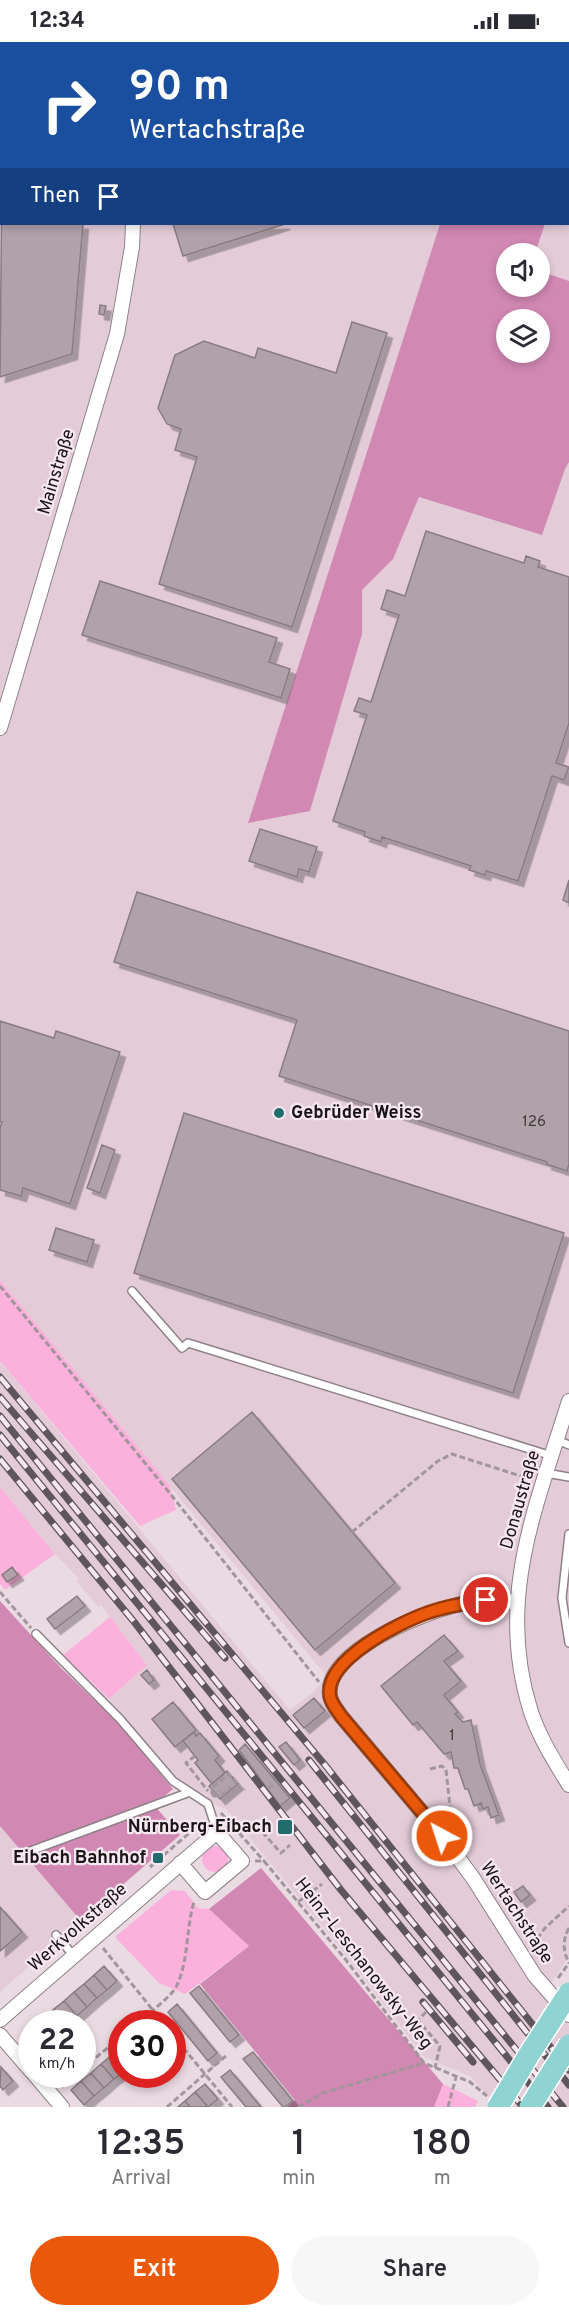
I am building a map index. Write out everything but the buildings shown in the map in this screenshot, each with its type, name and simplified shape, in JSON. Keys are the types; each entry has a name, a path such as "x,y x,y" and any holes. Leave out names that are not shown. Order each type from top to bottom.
{"main road":[{"path":"495,2104 569,1993"},
{"path":"530,2107 569,2045"}],"street":[{"name":"Mainstraße","path":"0,728 117,334 132,247 133,225"},
{"name":"Donaustraße","path":"568,1783 548,1752 532,1714 520,1660 516,1621 525,1541 552,1456 563,1443 569,1401"},
{"path":"329,1695 332,1680 347,1659 407,1620 458,1604 486,1600 517,1602"},
{"name":"Wertachstraße","path":"329,1695 348,1724 442,1836 473,1878 520,1954 548,1992 569,2015"},
{"path":"180,1863 205,1892 242,1861 217,1832"},
{"name":"Werkvolkstraße","path":"0,2020 217,1832"},
{"path":"0,2035 18,2056"},
{"path":"46,2088 62,2107"}],"lane":[{"path":"132,1291 182,1348 188,1343 552,1456"},
{"path":"545,1478 569,1477"},
{"path":"569,1534 565,1598 569,1643"},
{"path":"36,1634 120,1719 173,1781 208,1804 217,1832"},
{"path":"25,1853 190,1792"},
{"path":"56,1935 73,1955"}],"path":[{"path":"0,1286 172,1496 329,1695"},
{"path":"352,1532 438,1461 452,1454 545,1478"},
{"path":"0,1592 36,1634"},
{"path":"195,1756 186,1763 212,1796"},
{"path":"430,1769 442,1766 446,1770 452,1829"},
{"path":"213,1787 229,1774 243,1791 245,1789"},
{"path":"267,1790 272,1786 270,1783"},
{"path":"221,1796 231,1787"},
{"path":"150,1867 204,1820 208,1804"},
{"name":"Heinz-Leschanowsky-Weg","path":"208,1804 226,1816 240,1832 346,1960 424,2063 470,2082 495,2104"},
{"path":"240,1832 248,1826 257,1826 281,1853 290,1845"},
{"path":"242,1861 264,1861"},
{"path":"298,1902 322,1884"},
{"path":"94,1937 152,2009 177,1986 185,1956 189,1920 199,1886"},
{"path":"520,1954 530,1948 545,1929 569,1906"},
{"path":"569,1928 564,1940 564,1952 569,1964"},
{"path":"426,2012 418,2020 440,2046 435,2068"},
{"path":"96,2057 108,2048"},
{"path":"186,2051 232,2107"},
{"path":"167,2107 228,2054"},
{"path":"298,2107 313,2098 345,2086 424,2063"},
{"path":"447,2107 456,2077"},
{"path":"52,2095 60,2088"},
{"path":"310,2107 313,2098"}],"shaded area":[{"path":"0,225 440,225 248,822 362,634 362,590 393,559 419,497 542,535 569,462 569,1957 543,1994 569,2026 569,2107 499,2107 470,2076 424,2057 349,1959 226,1809 208,1802 174,1780 109,1699 147,1665 101,1605 98,1607 77,1582 79,1579 55,1554 0,1487 0,1361 290,1710 312,1693 327,1677 0,1280"},
{"path":"440,225 545,225 538,243 496,243 496,297 550,297 550,274 569,281 569,462 542,535 419,497 393,559 362,590 362,634 310,811 248,823"},
{"path":"545,225 569,225 569,281 550,274 550,243 538,243"},
{"path":"0,1280 170,1486 176,1510 140,1526 0,1361"},
{"path":"0,1487 55,1554 5,1590 0,1584"},
{"path":"0,1601 61,1668 117,1722 173,1789 154,1805 180,1835 81,1921 0,1826"},
{"path":"110,1617 147,1665 109,1699 63,1655"},
{"path":"0,1826 81,1921 0,1992"},
{"path":"215,1846 224,1850 228,1859 224,1868 215,1872 206,1868 202,1859 206,1850"},
{"path":"261,1868 443,2084 434,2107 287,2107 295,2100 200,1984 249,1946 209,1909"},
{"path":"171,1890 185,1891 198,1908 209,1909 249,1946 185,1994 159,1983 115,1937"},
{"path":"443,2084 478,2101 475,2107 434,2107"}],"railway":[{"path":"0,1377 325,1765 569,2070"},
{"path":"0,1397 225,1658"},
{"path":"0,1416 563,2107"},
{"path":"0,1435 548,2107"},
{"path":"0,1459 135,1623 341,1890 523,2107"},
{"path":"309,1760 569,2085"},
{"path":"423,2002 473,2062"}],"place":[{"name":"Gebrüder Weiss","path":"279,1113"},
{"name":"Nürnberg-Eibach","path":"285,1827"},
{"name":"Eibach Bahnhof","path":"158,1858"}],"route":[{"path":"442,1836 341,1716 329,1695 330,1687 339,1668 347,1659 387,1631 428,1612 486,1600"}]}
